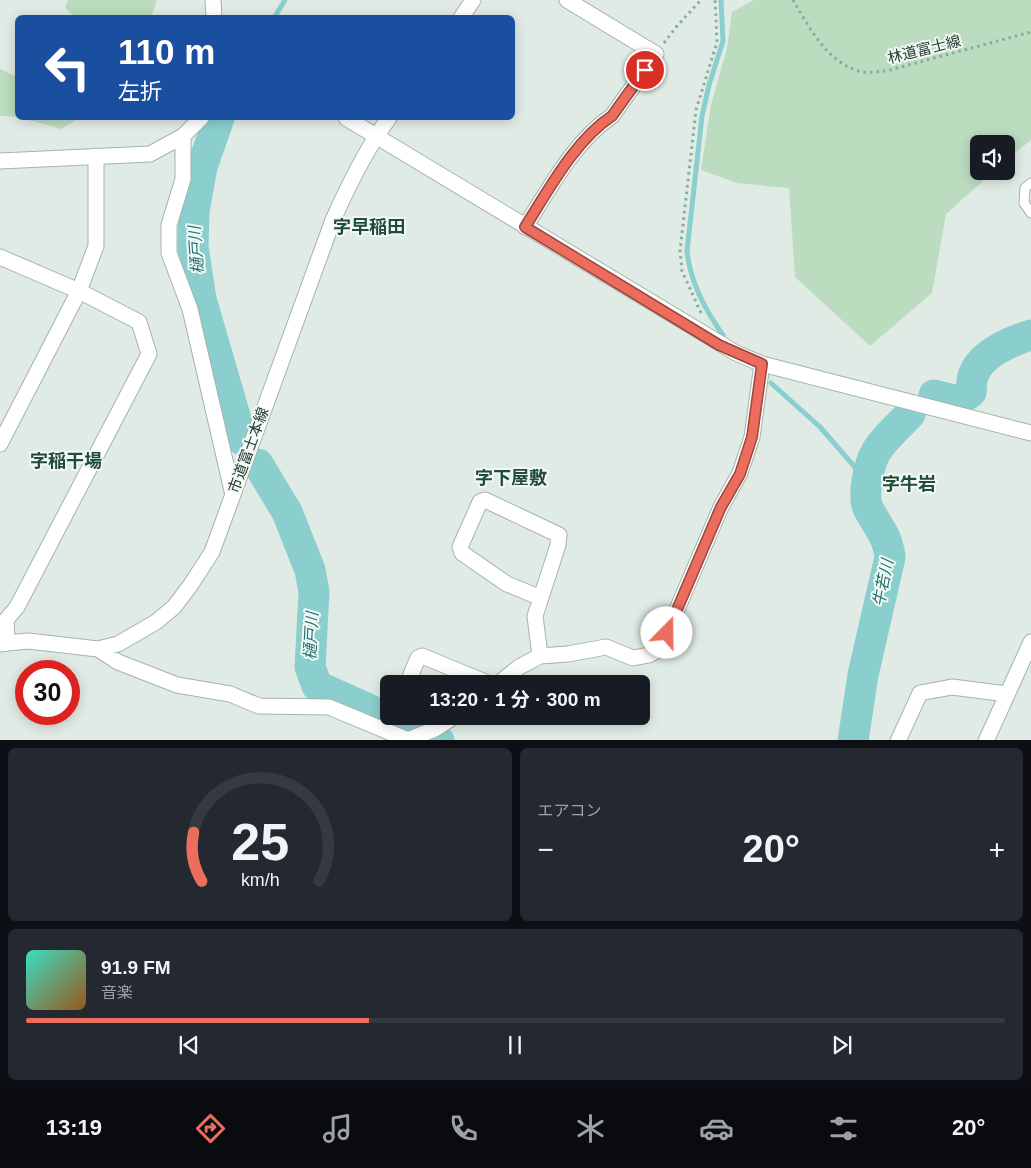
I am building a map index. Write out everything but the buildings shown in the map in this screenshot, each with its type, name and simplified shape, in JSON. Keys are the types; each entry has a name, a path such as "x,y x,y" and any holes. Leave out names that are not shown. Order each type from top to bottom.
{"street":[{"path":"213,0 214,15"},
{"path":"462,15 473,0"},
{"path":"525,227 570,158 604,121 612,116 656,54 567,0"},
{"path":"0,161 150,154 183,136 199,120"},
{"path":"349,120 719,345 762,364 1031,433"},
{"name":"市道富士本線","path":"3,644 28,641 98,649 118,644 138,634 174,607 212,552 333,220 352,178 375,136 387,120"},
{"path":"183,136 183,179 169,225 169,253 190,309 232,495"},
{"path":"0,444 80,291 96,246 96,156"},
{"path":"0,257 80,291 139,322 149,354 17,607 3,616 3,644"},
{"path":"509,675 519,667 540,656 606,647 633,658 649,656 660,650 717,516 740,474 752,437 762,364"},
{"path":"540,656 535,616 541,598 558,545 559,535 485,500 480,502 460,547 462,553 506,584 541,598"},
{"path":"986,740 1031,642"},
{"path":"98,649 118,662 177,685 230,694 259,706 328,707 408,740 440,725"},
{"path":"411,675 418,658 422,656 468,675"},
{"path":"898,740 920,693 952,687 1007,694"}],"lane":[{"path":"1031,183 1025,188 1024,203 1031,213"}],"path":[{"path":"656,54 677,26 701,0"},
{"path":"698,332 704,320 682,271 680,251 696,110 717,42 715,0"},
{"name":"林道富士線","path":"793,0 812,32 838,62 862,72 894,69 1031,32"}],"green space":[{"path":"68,0 157,0 152,15 73,15 65,8"},
{"path":"754,0 1031,0 1031,140 1015,153 1015,135 970,135 970,180 984,180 946,214 932,293 870,346 795,277 789,188 737,183 701,170 711,105 727,48 732,12"},
{"path":"0,69 15,76 15,117 0,116"},
{"path":"29,120 76,120 61,129"}],"waterway":[{"name":"樋戸川","path":"276,15 285,0"},
{"path":"721,0 723,41 709,85 702,116 687,251 691,274 699,295 723,335"},
{"name":"樋戸川","path":"218,120 202,167 194,211 193,247 201,299 242,440"},
{"name":"牛若川","path":"934,395 959,401 971,392 973,376 982,361 1006,345 1031,335"},
{"path":"771,383 820,427 867,481"},
{"name":"牛若川","path":"853,740 863,675 890,557 885,537 866,503 867,480 873,457 879,447 910,414"},
{"name":"樋戸川","path":"258,464 287,512 310,570 314,592 310,667 317,686 437,740"}],"district":[{"name":"字早稲田","path":"369,227"},
{"name":"字稲干場","path":"66,461"},
{"name":"字下屋敷","path":"511,478"},
{"name":"字牛岩","path":"909,484"}],"route":[{"path":"645,70 612,116 604,121 570,158 525,227 719,345 762,364 752,437 740,474 721,507 694,566 667,633"}]}
